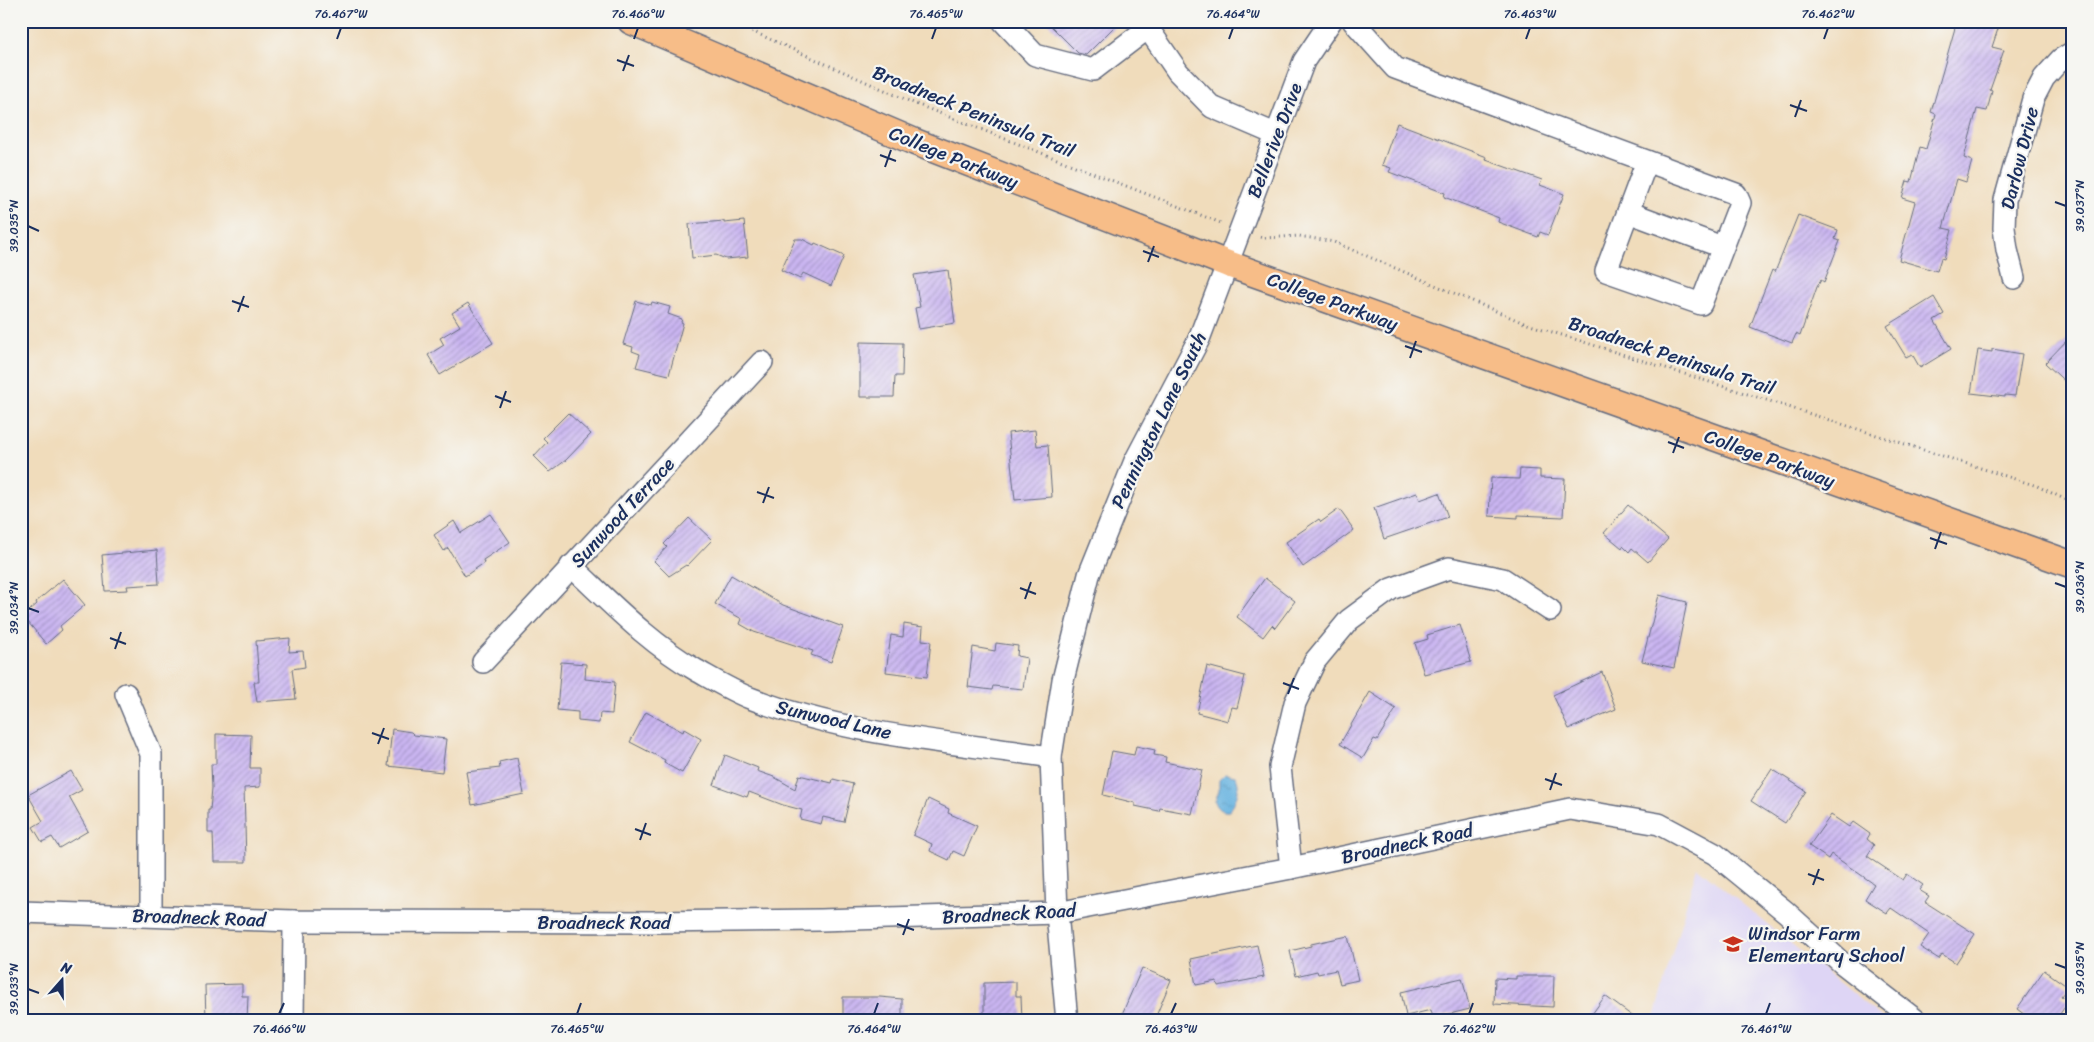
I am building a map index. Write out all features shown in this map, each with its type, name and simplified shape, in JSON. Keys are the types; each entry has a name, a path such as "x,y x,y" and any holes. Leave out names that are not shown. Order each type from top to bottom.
{"main road":[{"name":"College Parkway","path":"631,21 915,142 1228,264 2073,566"}],"street":[{"path":"1004,21 1035,55 1093,70 1145,25 1178,72 1212,108 1275,134"},
{"name":"Bellerive Drive","path":"1228,264 1275,134 1304,61 1331,21"},
{"path":"1353,21 1395,68 1647,161 1736,194 1740,203 1700,304 1606,271 1647,161"},
{"name":"Darlow Drive","path":"2014,278 2006,250 2004,228 2005,200 2033,99 2044,78 2060,59 2073,52"},
{"path":"1628,212 1722,247"},
{"name":"Pennington Lane South","path":"1067,1021 1057,913 1051,757 1063,680 1089,575 1135,461 1198,339 1228,264"},
{"name":"Sunwood Terrace","path":"482,662 762,362"},
{"name":"Sunwood Lane","path":"571,566 643,633 695,670 749,697 803,716 844,726 1051,757"},
{"path":"1291,868 1280,767 1294,703 1315,661 1349,620 1391,590 1449,568 1503,579 1550,610"},
{"path":"126,694 151,754 152,915"},
{"name":"Broadneck Road","path":"21,912 294,921 742,921 1057,913 1291,868 1570,809 1659,824 1715,854 1786,912 1842,963 1917,1021"},
{"path":"293,1021 294,921"}],"path":[{"name":"Broadneck Peninsula Trail","path":"729,21 916,104 1212,219"},
{"name":"Broadneck Peninsula Trail","path":"1264,238 1299,236 1334,242 1524,323 2037,486 2073,503"}],"shaded area":[{"name":"Windsor Farm Elementary School","path":"1697,867 1886,1021 1653,1021"}],"water":[{"path":"1225,774 1235,776 1238,785 1236,798 1229,811 1220,809 1215,801 1219,791 1219,780"}],"building":[{"path":"1046,21 1120,21 1086,55 1078,53"},
{"path":"1957,21 1999,21 1992,47 2004,50 1990,90 1992,91 1987,111 1977,109 1964,158 1972,161 1966,182 1957,179 1943,228 1952,230 1944,259 1941,258 1937,271 1899,260 1915,202 1902,198 1907,181 1911,182 1920,147 1926,149 1936,114 1931,112"},
{"path":"1397,123 1487,157 1486,160 1542,180 1540,185 1564,194 1548,235 1540,232 1538,237 1498,222 1499,218 1444,197 1445,193 1389,172 1391,168 1382,165"},
{"path":"1798,215 1838,230 1835,239 1840,241 1824,282 1821,280 1817,287 1800,336 1796,334 1792,343 1750,327 1772,270 1775,272"},
{"path":"724,221 724,223 744,221 748,257 726,259 716,255 692,258 689,224"},
{"path":"795,239 802,239 814,245 815,243 844,256 831,286 803,273 800,279 781,270"},
{"path":"948,270 955,323 919,329 915,308 920,307 914,275"},
{"path":"1934,297 1944,314 1934,320 1951,349 1920,368 1912,354 1906,357 1887,326"},
{"path":"636,301 651,305 652,302 670,307 668,314 682,319 681,322 683,323 669,375 636,367 640,354 632,351 633,347 623,344"},
{"path":"468,303 493,343 440,375 428,355 444,345 440,338 460,326 452,313"},
{"path":"2073,334 2073,389 2045,363"},
{"path":"860,342 903,343 902,376 895,376 894,397 860,397"},
{"path":"1992,349 2022,354 2015,396 2005,395 2005,397 1971,393 1978,350 1992,352"},
{"path":"568,413 591,434 566,460 550,472 534,456 547,442 543,438"},
{"path":"1035,430 1037,446 1048,445 1052,497 1015,500 1008,433"},
{"path":"1520,469 1540,470 1540,478 1565,479 1563,517 1518,515 1518,518 1489,516 1491,478 1519,479"},
{"path":"1417,493 1420,500 1439,493 1448,517 1384,539 1374,508"},
{"path":"1628,505 1668,539 1648,562 1632,548 1629,552 1604,533"},
{"path":"1339,509 1354,530 1303,567 1286,542 1319,519 1321,522"},
{"path":"491,514 510,542 483,560 484,563 465,576 448,548 444,551 434,535 454,521 461,533"},
{"path":"689,518 712,540 687,566 669,576 654,561 667,547 664,544"},
{"path":"157,550 159,584 127,586 128,590 105,591 102,555"},
{"path":"731,575 783,605 843,627 831,662 811,655 813,651 754,632 740,624 742,619 715,604"},
{"path":"1265,578 1295,601 1275,628 1272,625 1263,637 1237,617"},
{"path":"63,579 85,605 60,626 62,630 46,644 23,616"},
{"path":"1659,595 1687,602 1674,668 1642,661"},
{"path":"904,624 923,627 922,640 931,641 927,677 886,672 891,635 903,637"},
{"path":"1460,625 1471,662 1424,674 1415,643 1428,639 1427,635"},
{"path":"290,638 289,652 303,651 305,667 292,669 296,699 257,702 254,682 259,682 256,641"},
{"path":"996,643 1018,646 1017,656 1027,658 1023,689 993,686 992,690 968,687 973,647 995,651"},
{"path":"561,662 586,664 585,679 615,682 612,714 600,713 599,723 578,721 578,712 557,710"},
{"path":"1207,666 1245,676 1237,708 1232,707 1228,721 1197,713"},
{"path":"1602,672 1616,709 1569,729 1553,695"},
{"path":"1370,692 1396,709 1377,740 1374,739 1363,758 1340,744"},
{"path":"646,712 683,732 684,729 701,739 682,773 664,763 665,760 630,742"},
{"path":"392,729 411,732 414,735 446,739 442,772 388,766"},
{"path":"216,734 251,735 250,768 260,768 260,787 244,788 246,862 214,862 213,833 208,833 208,810 210,810 212,788 211,764 216,764"},
{"path":"1136,746 1155,750 1154,755 1166,757 1165,762 1202,770 1192,814 1160,808 1159,811 1135,806 1135,803 1103,795 1112,751 1134,755"},
{"path":"725,755 758,768 757,771 774,777 795,789 799,775 832,783 833,779 853,784 844,822 823,817 821,824 800,819 802,810 749,792 747,797 714,785"},
{"path":"517,758 524,794 472,805 466,772 500,768 499,762"},
{"path":"1772,769 1806,791 1785,823 1751,801"},
{"path":"71,771 82,790 69,797 88,831 59,848 52,837 42,842 33,827 43,821 28,795"},
{"path":"928,799 949,809 948,813 977,826 964,856 953,851 949,860 930,851 932,844 913,835"},
{"path":"1831,815 1849,827 1853,822 1870,834 1867,839 1874,845 1867,856 1903,880 1907,874 1923,885 1919,890 1929,896 1925,902 1975,934 1956,963 1942,954 1939,959 1920,947 1929,934 1891,908 1887,913 1865,899 1874,884 1831,854 1828,859 1809,846"},
{"path":"1348,936 1358,980 1340,984 1336,970 1318,974 1317,971 1296,976 1290,951 1311,946 1311,944"},
{"path":"1257,945 1264,977 1218,986 1217,981 1196,985 1191,959"},
{"path":"1142,968 1171,980 1154,1021 1119,1021"},
{"path":"2044,970 2068,987 2061,996 2069,1001 2055,1021 2033,1021 2017,1009"},
{"path":"1516,976 1554,976 1553,1007 1494,1004 1495,978 1516,979"},
{"path":"1462,978 1470,1009 1433,1018 1431,1010 1406,1016 1401,992"},
{"path":"1016,982 1016,996 1021,996 1022,1021 984,1021 984,983"},
{"path":"242,984 242,996 248,996 247,1021 206,1021 205,985"},
{"path":"1605,996 1639,1021 1587,1021"},
{"path":"843,997 902,999 902,1021 843,1021"}],"place":[{"name":"Windsor Farm Elementary School","path":"1733,944"}]}
